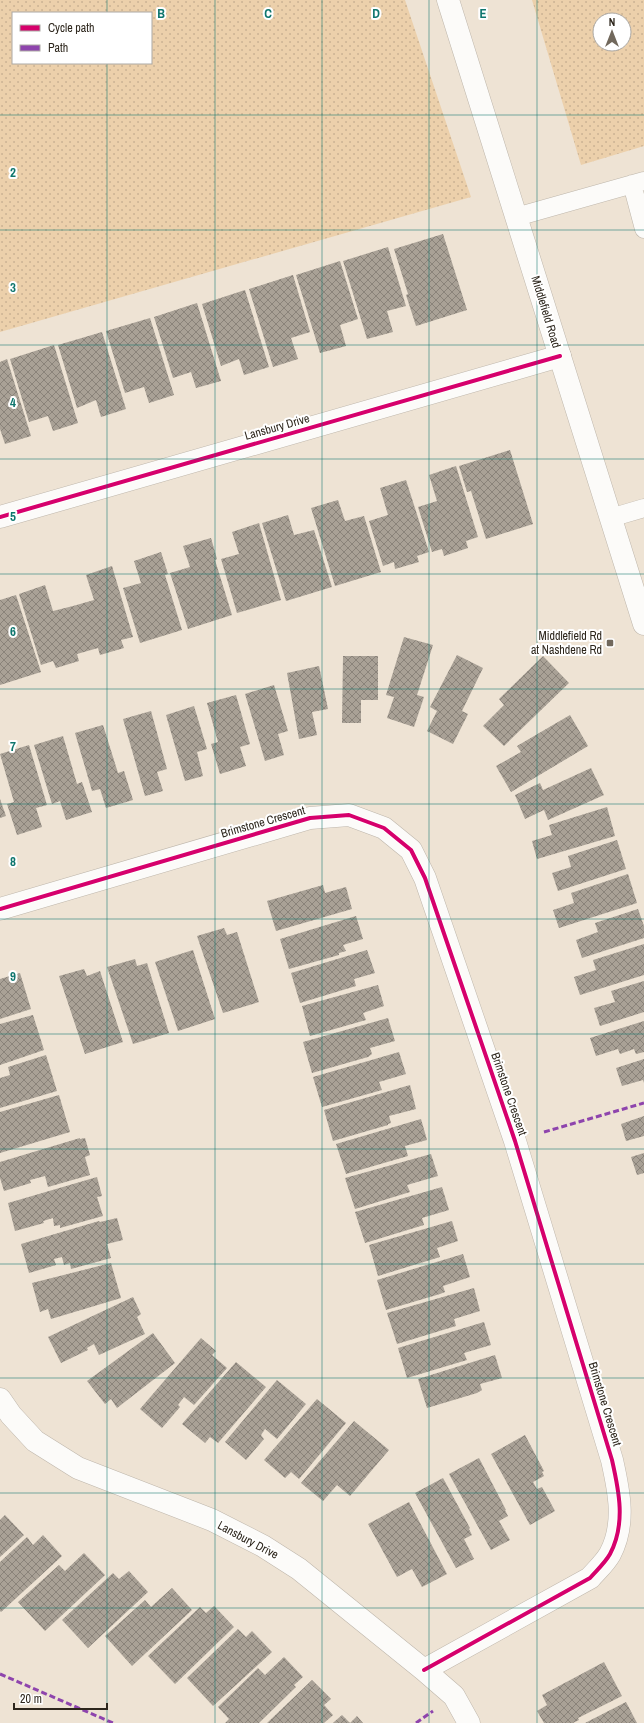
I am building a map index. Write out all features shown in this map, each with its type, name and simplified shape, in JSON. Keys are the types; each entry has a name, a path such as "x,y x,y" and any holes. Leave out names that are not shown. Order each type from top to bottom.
{"street":[{"name":"Middlefield Road","path":"448,0 644,624"},
{"name":"Lansbury Drive","path":"0,517 560,356"},
{"name":"Brimstone Crescent","path":"0,909 310,818 349,815 384,828 411,850 425,878 517,1149 612,1460 619,1493 620,1515 617,1537 610,1555 590,1578 424,1670"},
{"name":"Lansbury Drive","path":"0,1399 11,1415 35,1441 78,1468 212,1520 263,1546 299,1569 454,1696 469,1723"}],"lane":[{"path":"516,217 638,182 644,229"},
{"path":"610,518 644,508"}],"shaded area":[{"path":"0,0 405,0 471,197 0,332"},
{"path":"532,0 644,0 644,146 581,165"}],"building":[{"path":"443,234 467,310 416,326 394,249"},
{"path":"388,247 406,306 387,311 393,332 367,339 343,261"},
{"path":"340,261 358,319 340,325 346,346 320,353 296,275"},
{"path":"293,275 310,332 291,338 298,359 273,367 249,289"},
{"path":"245,290 269,367 244,375 239,359 221,366 202,304"},
{"path":"197,303 221,381 196,388 191,372 173,378 154,317"},
{"path":"150,318 174,395 149,403 144,387 125,393 106,331"},
{"path":"102,332 126,409 101,417 96,400 77,408 58,345"},
{"path":"54,345 78,423 53,431 48,416 29,422 10,359"},
{"path":"7,359 31,436 5,444 0,429 0,362"},
{"path":"510,450 533,524 486,539 471,491 467,492 459,466"},
{"path":"456,466 478,537 466,541 468,548 444,556 442,549 432,552 418,507 437,501 429,475"},
{"path":"406,480 429,552 417,556 419,562 395,569 394,562 383,566 369,521 388,515 380,488"},
{"path":"338,500 345,521 364,516 381,572 335,586 311,508"},
{"path":"288,515 294,535 314,530 332,587 286,601 262,523"},
{"path":"259,523 281,600 237,613 221,559 239,554 232,532"},
{"path":"211,538 217,559 215,560 232,615 188,629 170,573 190,567 183,546"},
{"path":"161,552 168,574 165,575 182,630 140,643 123,588 141,583 134,561"},
{"path":"112,566 133,637 121,640 124,648 100,655 98,648 77,654 79,661 56,668 53,661 41,665 19,594 45,585 53,611 94,600 86,575"},
{"path":"16,595 41,672 0,685 0,600"},
{"path":"404,637 433,645 417,695 424,697 414,727 387,718 394,697 386,695"},
{"path":"457,655 483,668 462,711 468,714 453,744 427,731 437,711 430,707"},
{"path":"343,656 378,656 378,700 361,700 361,723 342,723"},
{"path":"543,656 569,683 504,746 483,726 504,705 499,699"},
{"path":"319,666 328,709 312,712 317,735 299,739 287,673"},
{"path":"274,685 288,731 278,734 284,755 265,761 245,694"},
{"path":"236,695 250,744 240,747 246,766 220,774 211,744 218,742 207,703"},
{"path":"194,706 207,749 197,752 203,776 185,781 166,715"},
{"path":"151,711 167,769 157,772 163,791 145,796 123,719"},
{"path":"570,715 588,746 511,792 496,766 521,752 517,746"},
{"path":"103,725 118,773 124,771 133,800 106,808 100,789 92,791 75,733"},
{"path":"63,736 77,784 82,782 92,812 66,820 60,801 52,804 34,745"},
{"path":"29,745 47,805 36,808 42,827 17,835 7,804 14,802 0,754"},
{"path":"591,768 604,795 548,820 544,810 525,819 515,795 540,783 543,790"},
{"path":"0,799 6,816 0,818"},
{"path":"607,807 615,836 537,859 532,841 552,835 549,825"},
{"path":"617,840 626,869 558,891 552,873 571,867 568,856"},
{"path":"628,874 637,903 559,928 553,910 574,903 571,893"},
{"path":"323,885 325,893 346,887 352,909 276,931 267,901"},
{"path":"638,909 644,926 644,938 582,958 576,940 598,932 595,923"},
{"path":"356,916 363,939 343,945 346,951 339,953 339,955 289,969 280,939"},
{"path":"224,928 227,935 237,932 259,1002 223,1013 197,936"},
{"path":"644,944 644,975 580,995 574,977 596,970 593,960"},
{"path":"193,950 215,1019 178,1031 155,962"},
{"path":"367,950 375,973 354,979 356,986 300,1003 291,973"},
{"path":"135,959 137,966 147,963 169,1033 133,1044 107,967"},
{"path":"84,969 87,976 100,971 123,1042 85,1054 59,976"},
{"path":"20,973 31,1009 0,1019 0,979"},
{"path":"644,981 644,1012 600,1026 594,1008 615,1002 611,991"},
{"path":"378,985 384,1006 363,1013 366,1020 310,1036 302,1006"},
{"path":"33,1015 44,1050 0,1065 0,1024"},
{"path":"388,1018 395,1041 370,1048 372,1054 368,1057 312,1073 303,1042"},
{"path":"644,1021 644,1052 636,1054 634,1049 620,1054 618,1049 596,1056 590,1038"},
{"path":"399,1052 406,1074 379,1082 382,1090 322,1107 313,1077"},
{"path":"46,1055 57,1091 0,1108 0,1078 10,1075 8,1067"},
{"path":"644,1059 644,1083 643,1080 622,1086 616,1068"},
{"path":"410,1085 416,1109 389,1116 391,1123 388,1125 333,1141 324,1110"},
{"path":"59,1095 70,1132 0,1153 0,1112"},
{"path":"644,1116 644,1136 626,1141 621,1124"},
{"path":"421,1119 427,1140 405,1146 408,1156 346,1174 336,1144"},
{"path":"80,1138 85,1138 90,1155 85,1157 90,1175 48,1187 45,1176 30,1180 31,1183 4,1191 0,1178 0,1162"},
{"path":"644,1153 644,1173 637,1175 631,1157"},
{"path":"431,1154 438,1176 407,1185 410,1192 355,1209 345,1178"},
{"path":"97,1177 102,1196 97,1197 103,1216 60,1228 60,1225 54,1226 53,1218 43,1221 44,1223 15,1231 8,1203"},
{"path":"442,1187 449,1210 422,1218 424,1225 365,1243 355,1212"},
{"path":"117,1218 123,1240 107,1244 111,1258 71,1269 70,1263 64,1265 62,1257 54,1259 56,1265 29,1273 21,1244 99,1221"},
{"path":"452,1221 458,1241 437,1248 440,1257 378,1276 369,1245"},
{"path":"463,1254 470,1277 443,1286 445,1292 440,1294 386,1310 377,1280"},
{"path":"111,1263 121,1298 51,1319 48,1309 40,1312 32,1283"},
{"path":"474,1288 480,1311 454,1319 456,1326 397,1344 387,1313"},
{"path":"133,1297 141,1314 137,1317 145,1334 99,1355 94,1344 87,1348 88,1350 61,1363 48,1337"},
{"path":"484,1322 491,1345 464,1353 467,1360 407,1378 398,1348"},
{"path":"153,1333 175,1363 117,1408 111,1399 105,1404 87,1381"},
{"path":"201,1338 216,1351 212,1355 227,1368 194,1405 184,1397 178,1405 180,1407 162,1428 140,1409"},
{"path":"495,1355 502,1378 480,1384 482,1390 477,1393 427,1408 418,1379"},
{"path":"236,1362 266,1387 218,1443 210,1437 205,1443 182,1424"},
{"path":"277,1380 306,1404 277,1439 265,1429 261,1435 264,1439 246,1460 225,1442"},
{"path":"317,1399 346,1423 299,1479 291,1472 285,1478 264,1460"},
{"path":"354,1421 389,1450 350,1496 337,1485 323,1501 301,1483"},
{"path":"525,1435 544,1471 542,1472 544,1476 533,1482 537,1489 542,1487 555,1511 530,1525 491,1454"},
{"path":"479,1458 508,1516 499,1521 510,1540 491,1550 449,1474"},
{"path":"443,1478 470,1528 469,1529 472,1535 464,1539 474,1559 456,1568 415,1493"},
{"path":"409,1502 447,1574 422,1587 412,1569 397,1577 368,1524"},
{"path":"5,1515 24,1535 0,1557 0,1520"},
{"path":"43,1535 62,1556 1,1612 0,1562 27,1537 33,1545"},
{"path":"84,1553 105,1575 45,1631 18,1602 59,1565 65,1571"},
{"path":"129,1571 148,1592 88,1648 62,1620 113,1573 119,1579"},
{"path":"172,1588 192,1610 132,1666 105,1636 145,1600 151,1607"},
{"path":"214,1606 234,1627 175,1684 148,1656 200,1607 206,1613"},
{"path":"238,1629 246,1637 252,1631 272,1652 213,1706 187,1678"},
{"path":"284,1657 303,1677 294,1685 296,1687 259,1723 225,1723 229,1719 218,1707 258,1668 265,1675"},
{"path":"604,1662 622,1696 578,1718 579,1720 573,1723 544,1723 537,1711 547,1705 542,1695"},
{"path":"312,1680 331,1699 324,1705 333,1715 324,1723 267,1723"},
{"path":"626,1702 637,1723 585,1723"},
{"path":"342,1715 350,1723 333,1723"},
{"path":"357,1716 363,1723 350,1723"}],"marked path":[{"path":"544,1132 644,1103"},
{"path":"0,1674 113,1723"},
{"path":"416,1723 433,1711"}],"cycle path":[{"path":"0,517 560,356"},
{"path":"0,909 310,818 349,815 384,828 411,850 425,878 515,1141 612,1460 620,1507 620,1519 615,1543 608,1557 590,1578 424,1670"}],"place":[{"name":"Middlefield Rd at Nashdene Rd","path":"610,643"}]}
